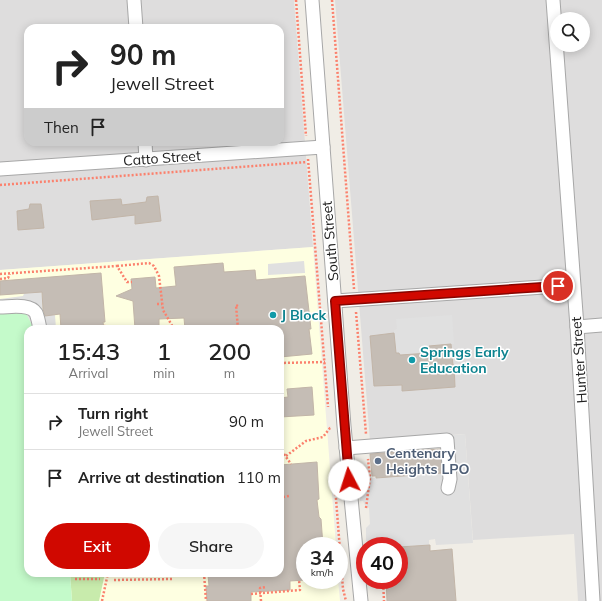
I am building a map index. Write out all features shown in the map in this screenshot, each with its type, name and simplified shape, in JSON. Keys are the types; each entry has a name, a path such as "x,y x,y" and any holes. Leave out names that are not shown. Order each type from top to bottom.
{"street":[{"path":"134,0 136,24"},
{"name":"South Street","path":"312,0 346,448 361,601"},
{"name":"Hunter Street","path":"552,0 577,327 593,601"},
{"path":"145,146 146,160"},
{"name":"Catto Street","path":"0,169 323,147"},
{"path":"335,301 573,285"},
{"path":"0,307 27,307 36,314 39,325"},
{"path":"577,327 602,325"},
{"path":"346,448 447,440 450,479 448,488"}],"path":[{"path":"0,185 309,162 296,0"},
{"path":"332,0 370,478 366,514"},
{"path":"0,274 149,263 154,266 159,276 163,310 172,325"},
{"path":"117,266 127,282 132,282"},
{"path":"0,279 8,278 10,274"},
{"path":"157,304 162,304"},
{"path":"238,306 236,305 238,325"},
{"path":"284,363 325,362"},
{"path":"359,425 365,424"},
{"path":"291,464 286,456 306,441 323,437 330,428"},
{"path":"284,497 289,496"},
{"path":"102,601 107,577"},
{"path":"204,577 206,601"},
{"path":"75,579 100,579"},
{"path":"114,580 172,579"},
{"path":"261,601 260,588 266,587"},
{"path":"251,594 300,589"},
{"path":"383,589 384,601"}],"shaded area":[{"path":"0,0 294,0 313,247 0,270"},
{"path":"335,0 602,0 602,601 578,601 574,534 473,540 465,434 370,441"},
{"path":"313,247 335,537 296,537 296,589 339,589 340,601 0,601 0,270"},
{"path":"304,261 305,273 268,275 268,264"},
{"path":"30,280 41,280 43,315 55,315 56,325 32,325 26,313 24,300 0,303 0,299 23,296"},
{"path":"452,315 454,344 430,346 430,353 400,355 399,353 396,353 394,330 397,329 396,319"},
{"path":"465,434 473,543 436,545 435,539 429,540 429,545 408,546 408,537 366,537 366,528 370,524 369,508 363,501 360,501 359,488 369,488 368,478 446,473 443,436"}],"green space":[{"path":"0,312 26,313 32,325 24,325 24,577 70,577 72,601 0,601"},
{"path":"70,577 104,577 99,601 72,601"}],"building":[{"path":"158,196 161,221 135,224 135,215 92,220 90,201 121,199 122,205 146,202 147,197"},
{"path":"30,204 41,204 44,228 18,230 17,211 29,209"},
{"path":"223,263 224,272 255,270 256,280 305,276 311,329 309,329 312,354 284,357 284,325 185,325 184,318 159,319 159,325 135,325 133,301 116,296 132,289 131,279 155,277 156,288 176,286 174,267"},
{"path":"101,273 105,322 103,322 103,325 61,325 60,314 45,316 42,292 0,295 0,281"},
{"name":"Springs Early Education","path":"394,333 396,353 399,353 400,355 430,353 429,346 451,344 455,387 402,391 402,385 374,386 370,336"},
{"path":"312,387 314,415 284,417 284,398 288,397 287,389"},
{"path":"440,449 442,473 376,478 376,476 372,476 370,454"},
{"path":"317,462 319,499 317,500 319,517 321,519 322,537 296,537 296,581 290,581 290,590 251,592 251,601 207,601 206,586 209,586 208,577 284,577 284,465"},
{"path":"430,545 430,551 452,549 456,601 387,601 386,589 408,589 408,546"}],"place":[{"name":"J Block","path":"273,315"},
{"name":"Springs Early Education","path":"412,360"},
{"name":"Centenary Heights LPO","path":"378,461"}],"route":[{"path":"349,480 335,301 558,286"}]}
